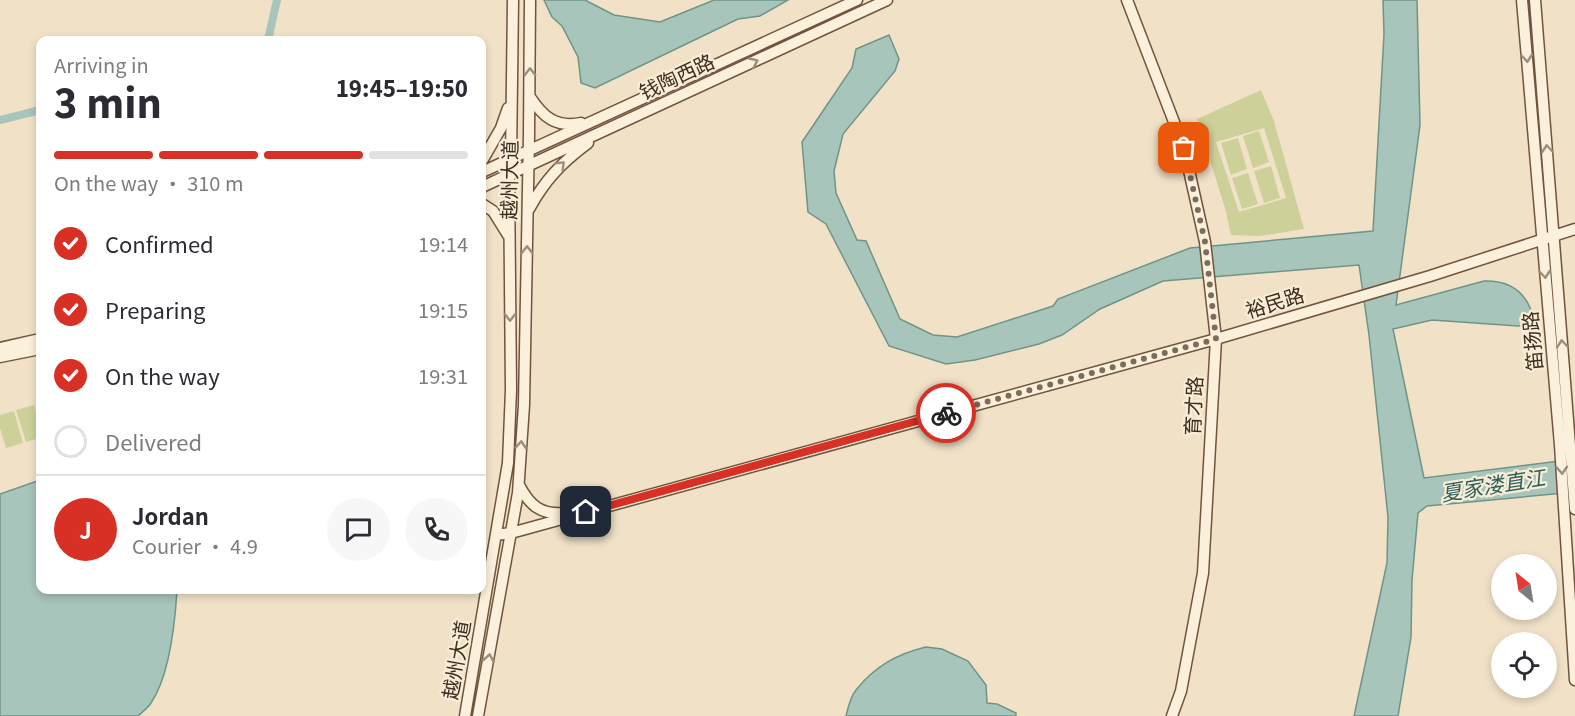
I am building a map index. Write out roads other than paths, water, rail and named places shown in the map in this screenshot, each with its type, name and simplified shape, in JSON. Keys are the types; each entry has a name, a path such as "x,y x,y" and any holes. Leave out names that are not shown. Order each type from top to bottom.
{"street":[{"name":"钱陶西路","path":"486,170 857,0"},
{"name":"钱陶西路","path":"486,185 887,0"},
{"name":"育才路","path":"1127,0 1184,148 1205,242 1216,339 1203,573 1181,691 1172,716"},
{"name":"笛扬路","path":"1522,0 1548,237"},
{"name":"笛扬路","path":"1535,0 1548,237 1568,495 1575,680"},
{"name":"越州大道","path":"486,593 508,463 511,390 509,174 513,1"},
{"name":"越州大道","path":"478,716 519,484 524,405 530,1"},
{"path":"530,95 546,117 567,126 596,121"},
{"path":"486,153 501,128 512,97"},
{"path":"528,212 542,185 565,160 612,127"},
{"path":"486,207 493,211 509,238"},
{"name":"裕民路","path":"496,535 511,533 1216,339 1430,276 1575,229"},
{"path":"0,348 36,340"},
{"path":"0,357 36,350"},
{"path":"519,484 532,505 550,514 586,512"},
{"name":"笛扬路","path":"1568,495 1575,509"},
{"name":"越州大道","path":"465,716 486,594"}],"water":[{"path":"544,0 585,0 614,15 660,22 714,0 788,0 760,16 738,19 595,88 581,83 578,57 562,26 552,17"},
{"name":"夏家溇直江","path":"1383,0 1417,0 1420,125 1396,305 1484,281 1495,281 1512,287 1525,298 1535,325 1518,326 1432,320 1393,329 1424,478 1575,459 1575,492 1427,506 1418,513 1412,580 1411,637 1398,716 1354,716 1387,563 1388,517 1369,335 1359,265 1163,281 1100,309 1062,335 1039,344 975,360 946,364 889,346 826,224 808,212 802,142 852,68 856,49 889,35 899,59 895,71 843,134 834,171 836,193 857,240 866,241 900,319 933,335 957,337 1053,306 1058,299 1190,248 1373,231 1384,34"},
{"path":"36,481 36,594 177,594 173,633 163,678 151,703 138,716 0,716 0,494"},
{"path":"926,647 942,649 968,661 986,685 987,703 997,704 1016,713 1016,716 846,716 854,693 871,674 896,657"}],"waterway":[{"path":"269,36 277,0"},
{"path":"0,120 36,111"}]}
